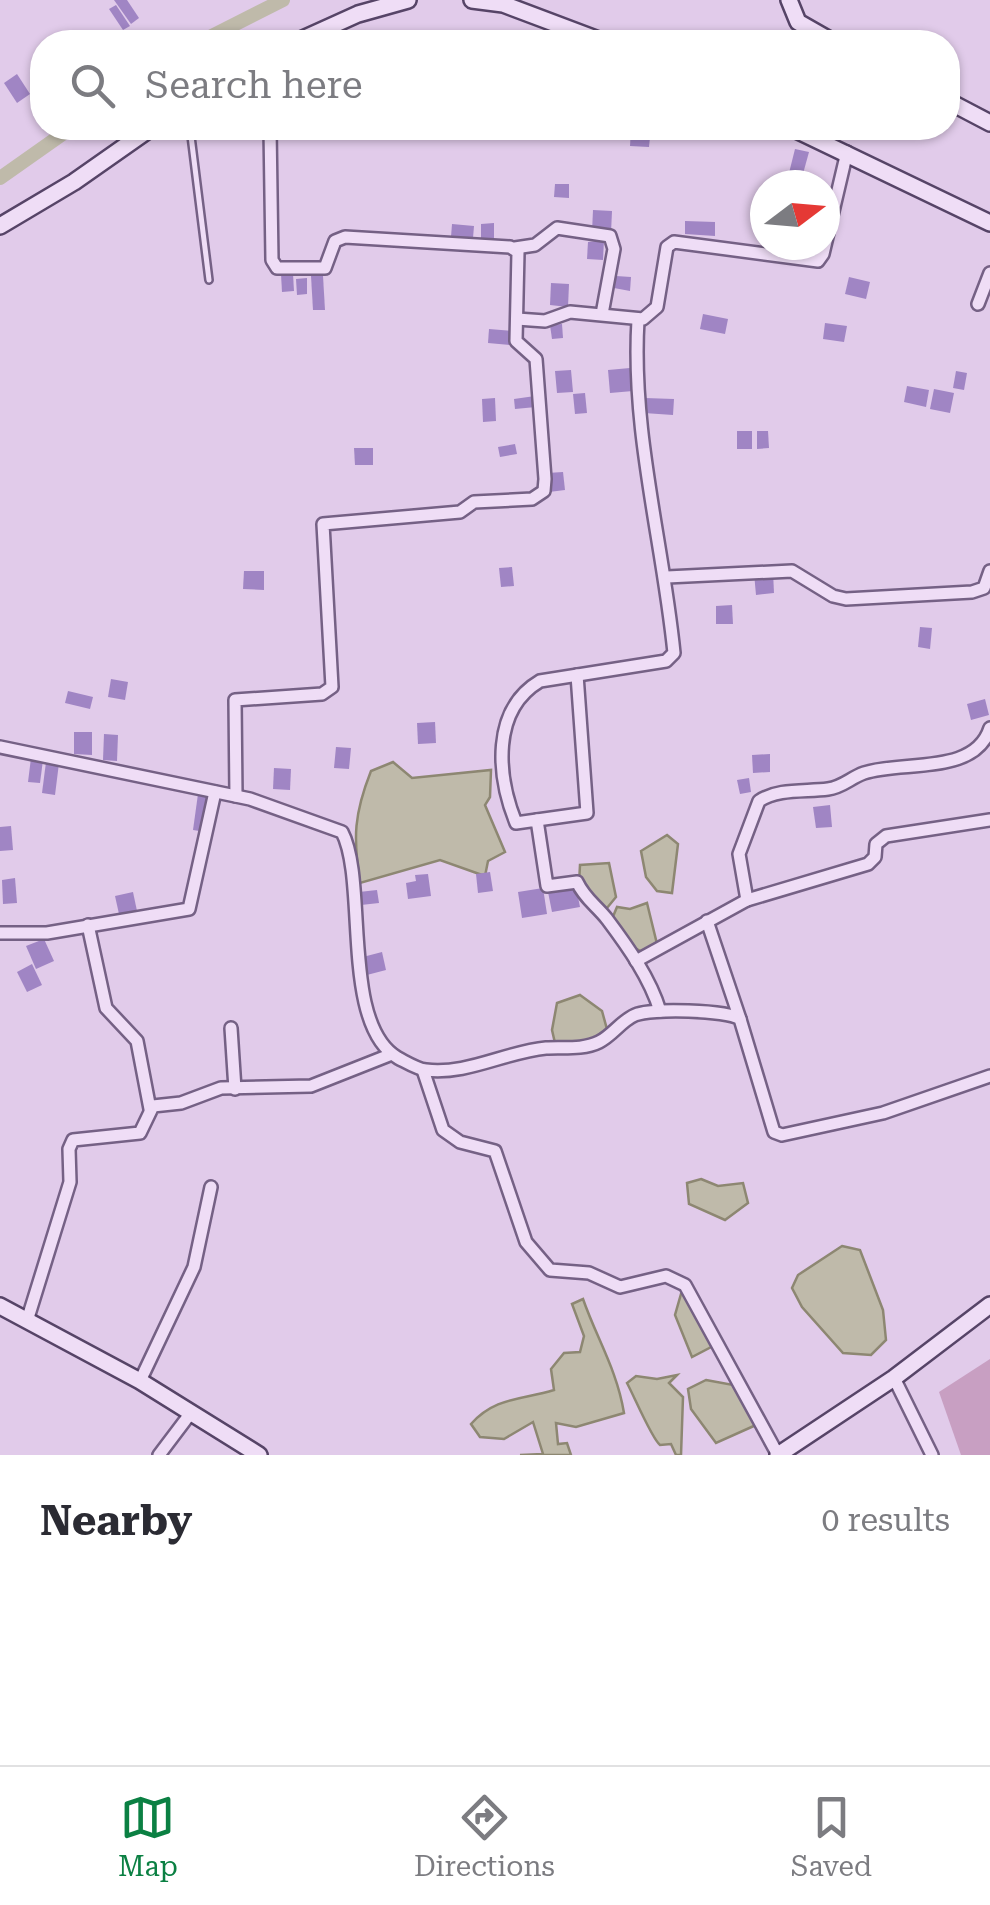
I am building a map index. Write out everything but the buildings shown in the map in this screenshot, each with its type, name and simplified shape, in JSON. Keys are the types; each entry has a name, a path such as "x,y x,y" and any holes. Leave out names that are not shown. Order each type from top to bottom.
{"street":[{"path":"323,30 358,14 408,0"},
{"path":"472,0 503,4 572,30"},
{"path":"788,0 798,22 812,30"},
{"path":"960,107 990,123"},
{"path":"0,226 125,140"},
{"path":"270,140 272,260 277,268 325,268 335,241 344,237 515,248 535,245 557,228 610,236 614,249 602,314"},
{"path":"820,140 990,223"},
{"path":"518,318 545,321 570,312 638,320 657,307 670,244 818,260 823,254 847,152"},
{"path":"236,796 234,700 322,694 332,687 323,524 460,512 474,502 532,499 544,491 536,359 517,346 515,248"},
{"path":"978,304 990,273"},
{"path":"577,676 586,813 516,822 502,791 506,724 523,691 540,681 672,658 667,577 639,408 638,320"},
{"path":"667,577 792,571 833,596 846,599 972,592 984,588 990,571"},
{"path":"747,900 738,854 758,800 775,794 846,785 864,773 962,757 984,744 990,728"},
{"path":"0,748 236,796 298,812 345,835 362,983 375,1024 392,1054 423,1070 471,1066 512,1053 587,1046 598,1043 640,1012 722,1012 740,1020"},
{"path":"0,934 32,935 189,908 216,792"},
{"path":"537,820 547,886 577,882 585,899 606,918 636,962 660,1011"},
{"path":"636,962 747,900 868,864 880,838 990,820"},
{"path":"706,921 774,1132 782,1135 883,1113 990,1076"},
{"path":"27,1321 70,1182 69,1149 74,1140 140,1134 150,1108 137,1040 106,1008 88,925"},
{"path":"231,1028 235,1089"},
{"path":"150,1108 192,1100 211,1090 311,1086 392,1054"},
{"path":"423,1070 443,1130 460,1142 495,1151 526,1242 550,1270 589,1273 620,1287 666,1276 685,1285 778,1455 894,1378 990,1305"},
{"path":"140,1381 194,1267 210,1187"},
{"path":"0,1306 140,1381 260,1455"},
{"path":"894,1378 932,1455"},
{"path":"159,1455 190,1414"}],"lane":[{"path":"192,140 209,280"}],"shaded area":[{"path":"393,762 412,778 491,770 490,797 485,805 505,852 488,861 485,876 440,860 360,883 356,839 361,800 371,771"},
{"path":"667,835 678,844 672,893 657,891 646,877 641,851"},
{"path":"609,863 616,897 607,908 591,906 579,884 580,865"},
{"path":"647,903 657,944 647,955 625,942 612,919 617,907 630,909"},
{"path":"580,995 602,1011 608,1033 596,1046 555,1043 552,1030 557,1003"},
{"path":"701,1179 718,1186 743,1183 748,1203 725,1220 689,1204 687,1183"},
{"path":"842,1246 860,1250 883,1310 886,1340 871,1355 843,1353 802,1307 792,1288 798,1275"},
{"path":"687,1292 715,1345 692,1357 675,1315 681,1294"},
{"path":"583,1299 612,1369 624,1413 576,1427 556,1423 558,1444 567,1443 571,1455 520,1455 543,1454 533,1422 504,1439 480,1437 471,1424 489,1409 554,1390 551,1369 564,1353 580,1352 584,1336 572,1304"},
{"path":"990,1359 990,1455 961,1455 939,1392"},
{"path":"677,1375 669,1383 683,1397 681,1455 676,1455 671,1444 660,1445 657,1441 627,1383 636,1376 657,1379"},
{"path":"706,1380 739,1386 756,1425 716,1443 691,1409 688,1389"}],"waterway":[{"path":"224,30 283,0"},
{"path":"0,178 54,140"}]}
